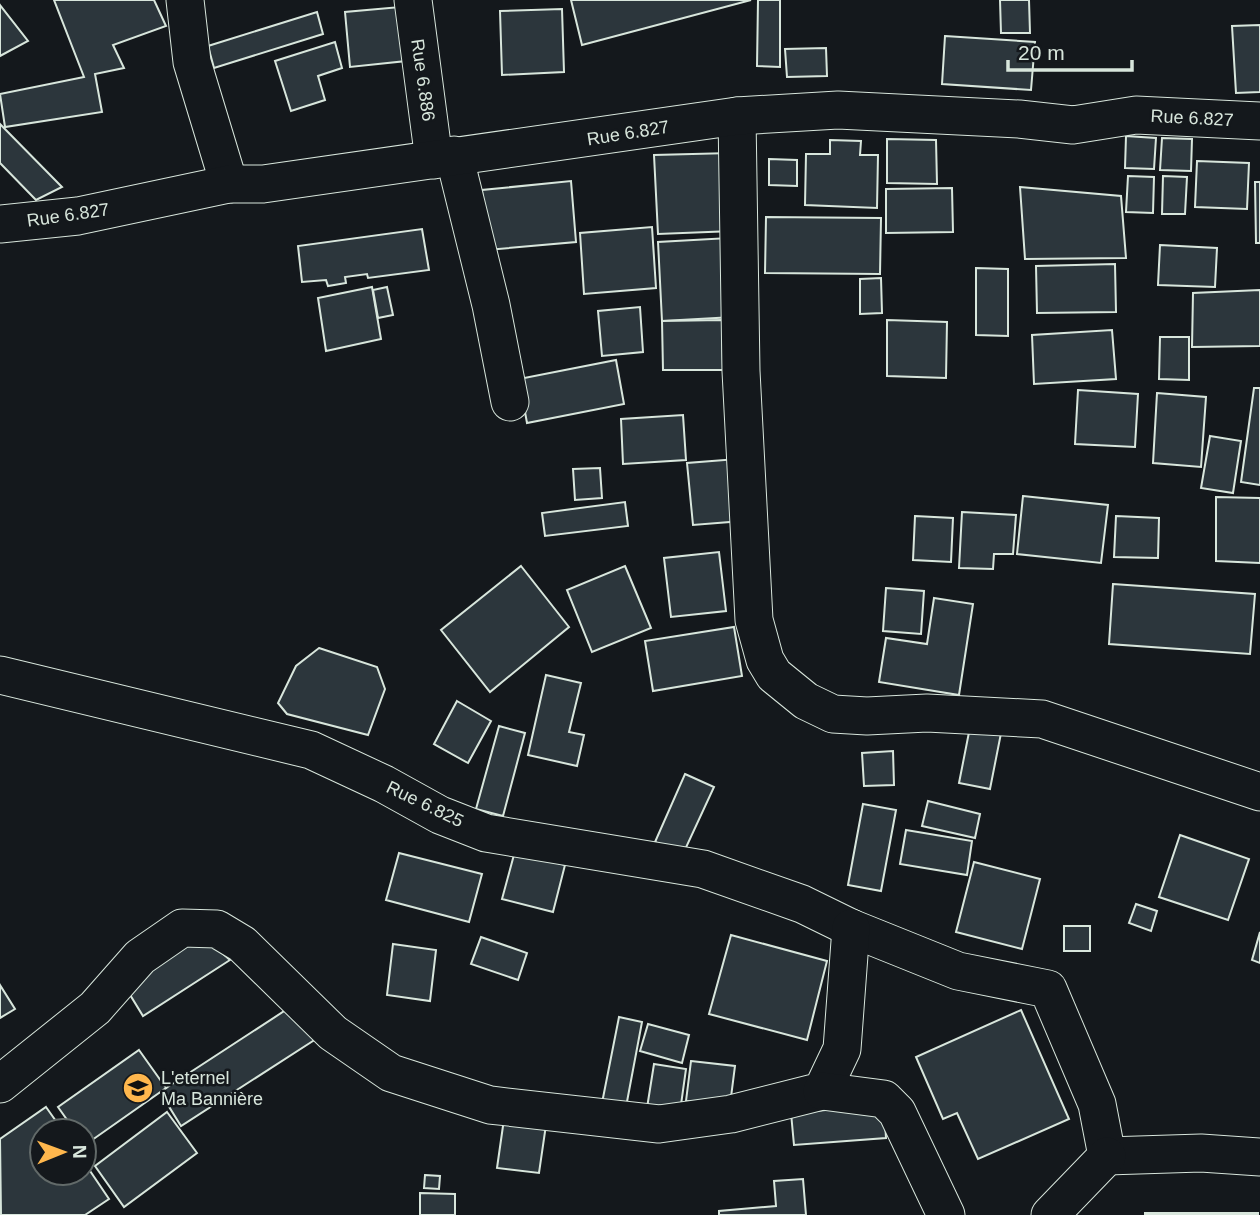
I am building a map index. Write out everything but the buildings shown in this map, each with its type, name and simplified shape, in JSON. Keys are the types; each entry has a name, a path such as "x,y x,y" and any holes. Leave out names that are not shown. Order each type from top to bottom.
{"street":[{"path":"185,0 192,62 229,184"},
{"name":"Rue 6.886","path":"413,0 444,158 491,305 510,402"},
{"name":"Rue 6.827","path":"0,224 78,216 229,184 263,184 737,116 838,110 1019,119 1073,125 1136,115 1260,121"},
{"path":"737,116 741,371 754,620 765,660 775,675 806,701 832,714 867,716 927,713 1042,719 1260,792"},
{"name":"Rue 6.825","path":"0,675 311,751 384,784 440,815 486,832 703,869 802,904 851,928 958,971 1048,989 1097,1104 1107,1156"},
{"path":"0,1084 94,1008 140,957 182,928 218,929 242,944 333,1033 391,1073 490,1105 659,1125 731,1114 822,1091 884,1099 897,1112 946,1215"},
{"path":"822,1091 842,1049 851,928"},
{"path":"1050,1215 1107,1156 1201,1153 1260,1157"}],"place":[{"name":"L'eternel Ma Bannière","path":"138,1088"}]}
